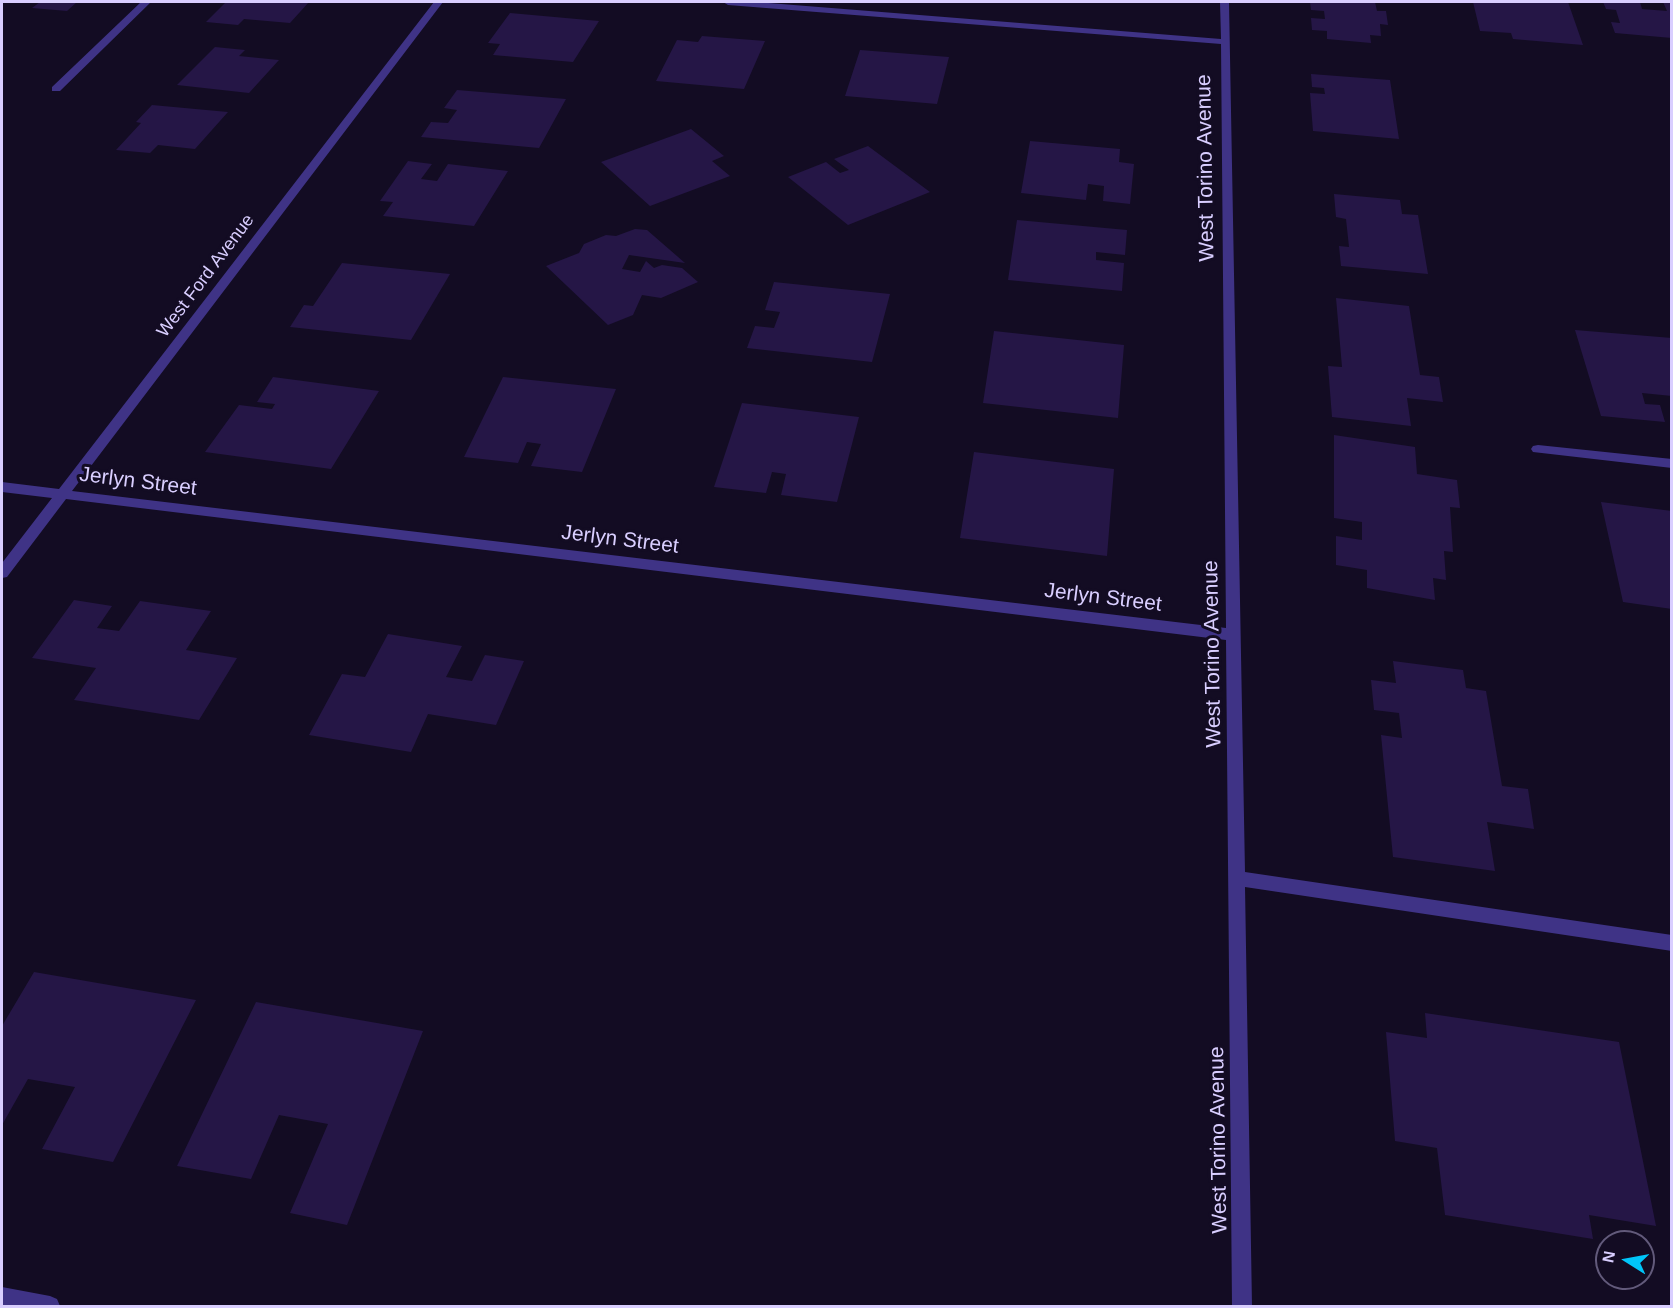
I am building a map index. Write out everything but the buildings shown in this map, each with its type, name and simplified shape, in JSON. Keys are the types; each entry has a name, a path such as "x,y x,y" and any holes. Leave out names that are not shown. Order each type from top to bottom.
{"street":[{"path":"56,89 146,2"},
{"name":"West Ford Avenue","path":"2,573 438,2"},
{"path":"728,2 1226,42"},
{"name":"West Torino Avenue","path":"1225,2 1242,1306"},
{"path":"1539,449 1671,464"},
{"name":"Jerlyn Street","path":"2,487 1234,635"},
{"path":"1236,878 1671,943"},
{"path":"2,1298 50,1306"}]}
